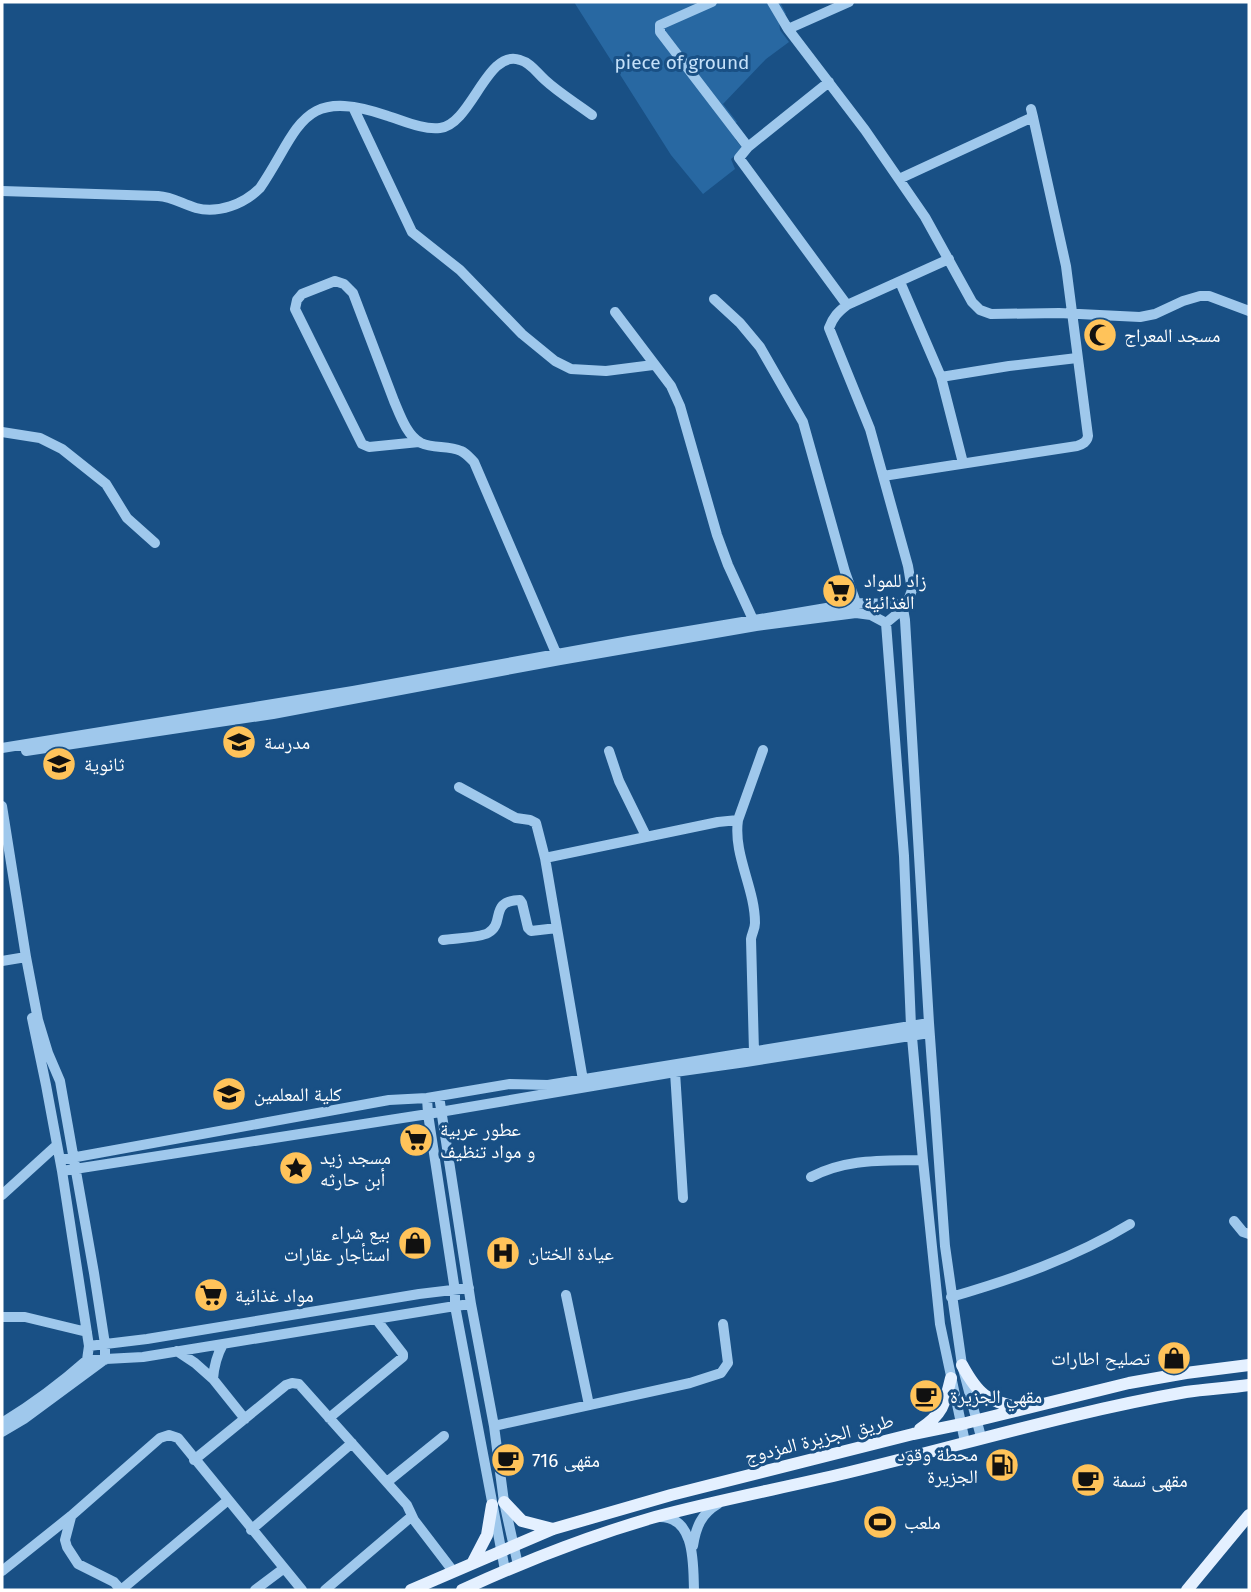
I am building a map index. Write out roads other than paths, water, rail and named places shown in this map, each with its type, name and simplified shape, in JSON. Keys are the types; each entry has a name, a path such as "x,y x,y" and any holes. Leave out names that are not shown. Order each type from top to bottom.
{"main road":[{"path":"962,1365 971,1381 989,1399 1023,1409"},
{"name":"طريق الجزيرة المزدوج","path":"411,1590 553,1529 671,1495 1129,1383 1249,1365"},
{"path":"913,1434 938,1415 944,1405 951,1378"},
{"name":"طريق الجزيرة المزدوج","path":"463,1590 505,1570 589,1538 656,1517 845,1473 981,1437 1156,1398 1249,1385"},
{"path":"474,1562 498,1504 522,1521 553,1529"},
{"path":"1187,1590 1249,1515"}],"street":[{"path":"712,2 660,25 660,32 748,147"},
{"path":"772,2 788,29 865,130 925,217 972,302 980,310 991,314 1148,316 1183,301 1209,296 1249,311"},
{"path":"788,29 849,2"},
{"path":"2,191 158,196 197,208 225,207 239,203 260,188 296,127 319,109 330,106 353,107 428,128 448,126 456,122 478,89 500,63 507,59 517,59 529,64 544,79 592,115"},
{"path":"829,82 748,147 740,158 847,305"},
{"path":"353,107 412,232 460,270 522,334 555,361 571,369 606,371 653,365"},
{"path":"883,476 1077,446 1084,443 1088,436 1066,266 1032,113 898,179"},
{"path":"886,623 903,609 909,598 912,590 908,566 870,429 829,328 837,313 847,305 949,259"},
{"path":"419,442 369,446 362,444 295,309 302,294 335,281 344,284 353,293 400,416 411,434 419,442 429,446 450,447 462,451 474,462 558,657"},
{"path":"900,282 941,377 963,463"},
{"path":"714,299 740,323 760,347 803,422 856,603"},
{"path":"615,312 671,386 680,406 717,535 755,623"},
{"path":"941,377 1077,358"},
{"path":"2,432 40,438 62,449 106,484 127,518 155,543"},
{"path":"2,748 558,657 856,603 896,604 903,609"},
{"path":"903,609 945,1246 962,1365 981,1437"},
{"path":"755,623 856,613 871,615 886,623"},
{"path":"886,623 904,856 911,1031 923,1160 940,1324 965,1442"},
{"path":"2,755 273,714 558,657"},
{"path":"754,1052 751,939 755,926 753,898 737,838 738,820 763,750"},
{"path":"609,751 619,781 646,836"},
{"path":"459,787 516,818 530,820 536,824 545,858 583,1084"},
{"path":"2,806 23,958 43,1036 60,1081 105,1344 104,1360"},
{"path":"545,858 738,820"},
{"path":"2,845 61,1165 89,1346 87,1360 56,1387 2,1423"},
{"path":"443,940 486,934 494,926 499,908 510,900 520,900 531,931 557,928"},
{"path":"2,961 23,958"},
{"path":"61,1165 389,1100 427,1098 510,1084 583,1084 675,1072 929,1028"},
{"path":"74,1162 428,1114 754,1052 911,1031"},
{"path":"675,1072 683,1198"},
{"path":"439,1096 471,1304 494,1426 500,1550 505,1570"},
{"path":"427,1098 455,1306 498,1504 518,1565"},
{"path":"2,1195 57,1146"},
{"path":"811,1177 826,1169 851,1163 923,1160"},
{"path":"1234,1222 1243,1232 1249,1234"},
{"path":"951,1297 1054,1263 1104,1240 1130,1224"},
{"path":"89,1346 469,1288"},
{"path":"566,1295 589,1405"},
{"path":"87,1360 143,1357 471,1304"},
{"path":"2,1317 25,1317 87,1332"},
{"path":"329,1418 403,1357 376,1319"},
{"path":"494,1426 690,1383 720,1373 728,1363 723,1324"},
{"path":"213,1379 214,1366 223,1344"},
{"path":"177,1351 213,1379 245,1419"},
{"path":"2,1432 104,1360"},
{"path":"194,1460 286,1385 292,1383 302,1386 407,1505 412,1516 453,1572"},
{"path":"2,1571 71,1516 160,1438 169,1435 178,1438 302,1590"},
{"path":"387,1482 443,1436"},
{"path":"251,1530 352,1443"},
{"path":"694,1590 692,1550 695,1532 710,1509 731,1499"},
{"path":"71,1516 65,1540 78,1564 114,1582 121,1590 227,1501"},
{"path":"325,1590 412,1516"},
{"path":"656,1517 675,1521 688,1537 692,1550"},
{"path":"255,1590 284,1569"}],"place":[{"name":"مسجد المعراج","path":"1100,335"},
{"name":"زاد للمواد الغذائية","path":"839,591"},
{"name":"مدرسة","path":"239,742"},
{"name":"ثانوية","path":"59,764"},
{"name":"كلية المعلمين","path":"229,1094"},
{"name":"عطور عربية و مواد تنظيف","path":"416,1140"},
{"name":"مسجد زيد أبن حارثه","path":"296,1168"},
{"name":"بيع شراء استأجار عقارات","path":"415,1243"},
{"name":"عيادة الختان","path":"503,1253"},
{"name":"مواد غذائية","path":"211,1295"},
{"name":"تصليح اطارات","path":"1174,1358"},
{"name":"مقهي الجزيرة","path":"926,1396"},
{"name":"مقهى 716","path":"508,1460"},
{"name":"محطة وقود الجزيرة","path":"1002,1465"},
{"name":"مقهى نسمة","path":"1088,1480"},
{"name":"ملعب","path":"880,1522"}],"park label":[{"name":"piece of ground","path":"682,62"}]}
